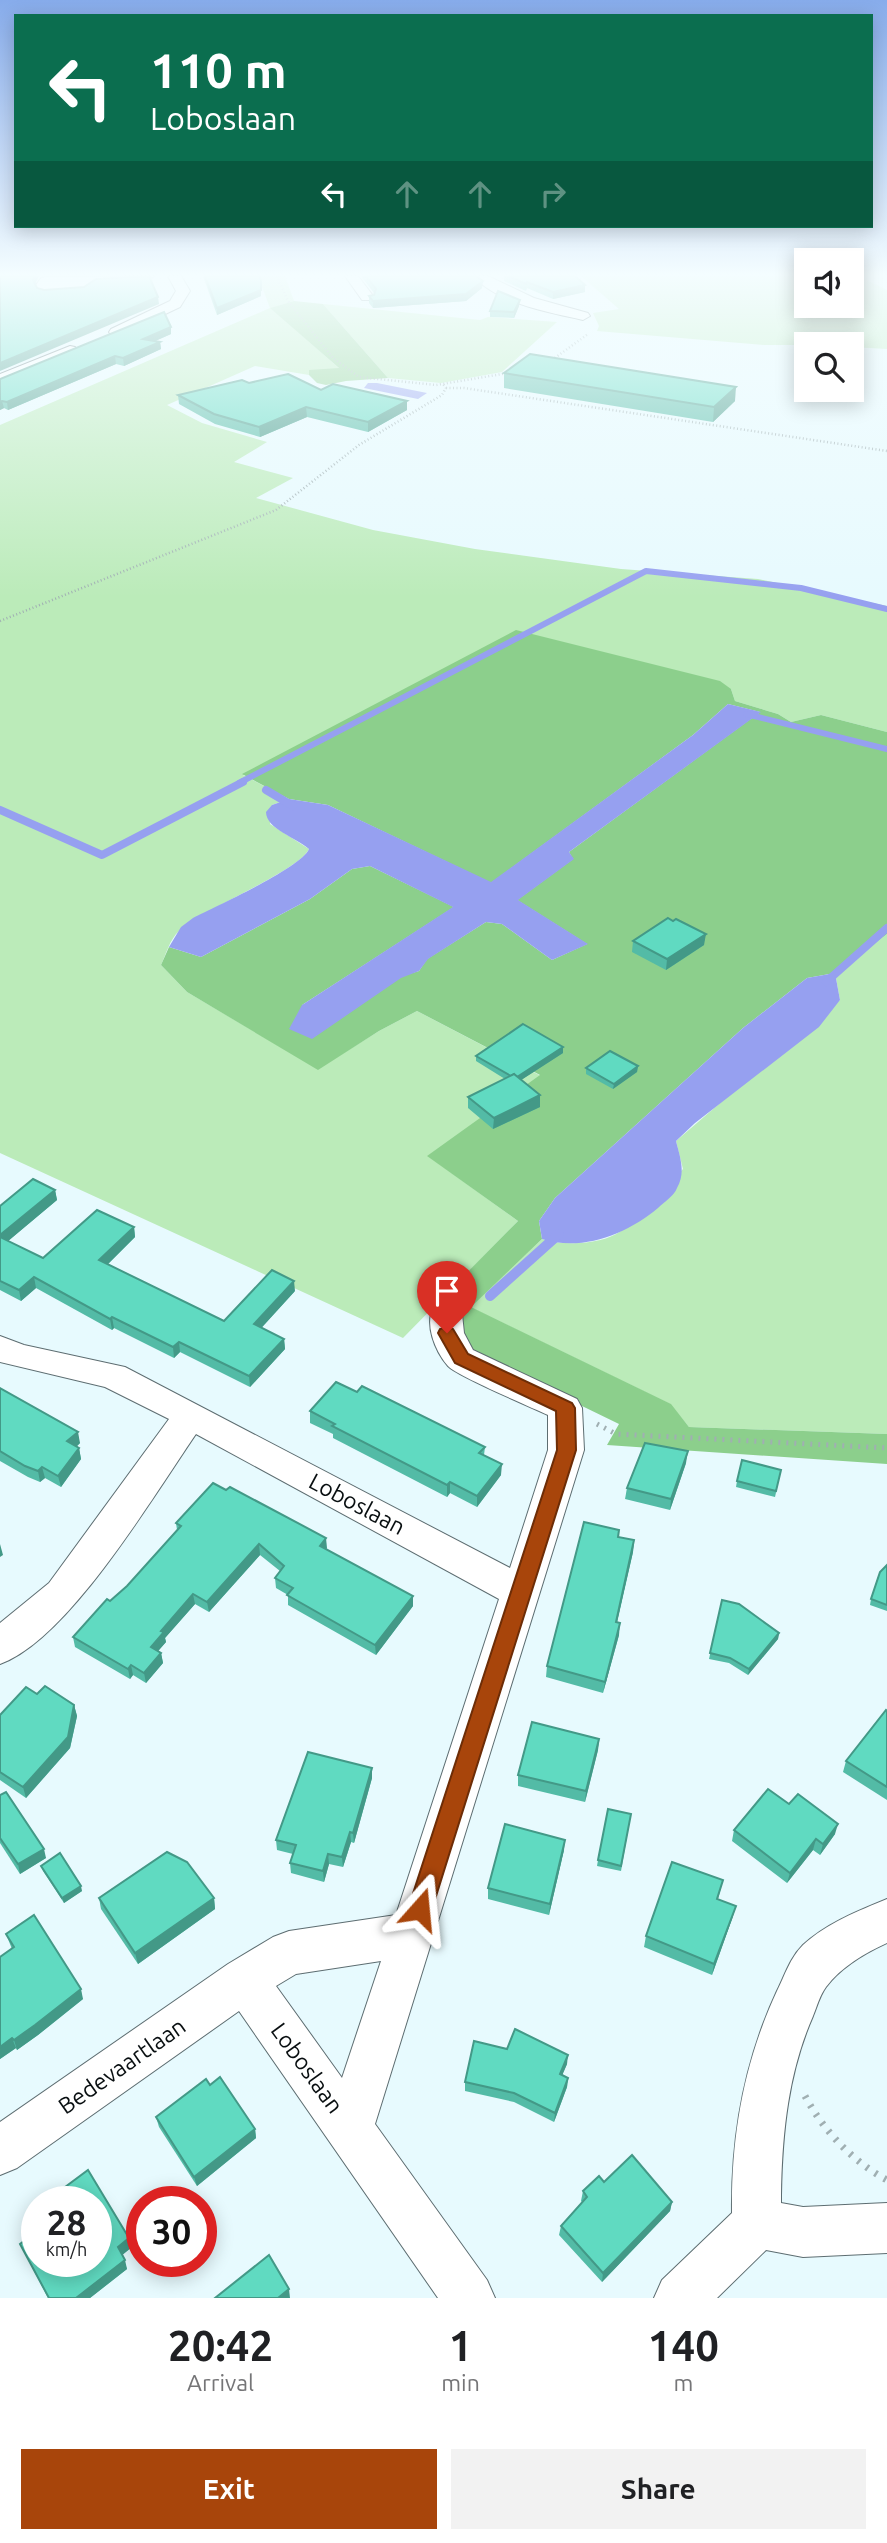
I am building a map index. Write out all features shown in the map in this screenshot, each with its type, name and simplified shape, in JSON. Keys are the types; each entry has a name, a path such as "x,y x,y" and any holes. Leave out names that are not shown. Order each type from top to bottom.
{"street":[{"path":"446,1314 447,1333 461,1359 565,1408"},
{"name":"Loboslaan","path":"0,1348 17,1356 113,1376 191,1415 522,1593"},
{"name":"Loboslaan","path":"350,2129 566,1450 565,1408"},
{"path":"0,1647 62,1594 191,1415"},
{"path":"680,2298 757,2224 755,2178 764,2092 784,2025 811,1971 833,1950 887,1921"},
{"path":"244,1980 289,1953 412,1935"},
{"name":"Loboslaan","path":"244,1980 469,2298"},
{"name":"Bedevaartlaan","path":"0,2151 244,1980"},
{"path":"757,2224 803,2232 887,2228"}],"path":[{"path":"418,383 887,451"},
{"path":"444,386 458,383"},
{"path":"0,621 276,510 359,445 442,395 444,386"},
{"path":"565,1408 616,1434 887,1448"},
{"path":"802,2089 811,2110 819,2119 851,2153 887,2180"}],"green space":[{"path":"96,383 216,383 167,405 202,423 267,442 234,462 293,478 256,498 373,530 475,549 621,569 758,579 887,606 887,732 821,715 791,722 778,714 735,701 731,689 243,775 289,799 272,805 270,824 309,849 288,868 191,922 176,934 161,965 187,992 318,1069 417,1011 541,1076 428,1156 518,1221 403,1338 0,1153 0,425"},
{"path":"516,630 720,681 731,689 735,701 778,714 791,722 821,715 887,732 887,934 835,973 807,978 743,1028 555,1198 539,1221 542,1239 471,1307 671,1404 689,1427 887,1434 887,1464 607,1445 619,1424 473,1353 461,1340 461,1322 433,1307 518,1221 427,1156 540,1075 417,1011 379,1031 318,1070 187,992 161,965 169,947 201,957 310,899 352,869 370,866 454,907 302,1005 419,971 427,959 486,922 502,924 552,960 587,944 517,900 573,859 569,852 760,712 728,704 693,735 491,883 328,805 289,799 242,774"},
{"path":"887,934 887,1434 689,1427 670,1404 470,1307 542,1239 561,1243 593,1242 613,1236 636,1219 683,1169 676,1141 840,1000 835,973"}],"water":[{"path":"368,383 378,383 427,393 418,399 364,388"},
{"path":"728,704 761,712 569,852 574,859 518,900 588,944 552,960 502,924 486,922 428,959 419,971 401,978 312,1039 289,1029 302,1005 453,907 370,866 352,869 310,899 201,957 169,947 181,927 193,918 275,876 303,857 309,849 271,823 266,812 272,805 289,799 328,805 491,882 693,735"},
{"path":"835,973 840,1000 819,1027 695,1123 676,1141 681,1176 676,1191 669,1199 632,1226 603,1238 573,1243 542,1239 539,1221 555,1198 743,1028 807,978"}],"building":[{"path":"0,383 51,383 7,402 0,402"},
{"path":"228,383 307,383 321,390 333,384 407,401 368,422 306,407 259,427 214,414 178,395"},
{"path":"567,383 713,383 736,387 714,407"},
{"path":"668,918 673,921 676,919 706,934 667,959 633,941"},
{"path":"523,1024 563,1047 517,1077 476,1056"},
{"path":"610,1051 638,1066 614,1084 586,1068"},
{"path":"514,1074 540,1095 494,1118 468,1097"},
{"path":"33,1179 55,1190 0,1235 0,1206"},
{"path":"97,1210 134,1227 99,1260 224,1321 272,1270 294,1281 254,1324 284,1339 249,1376 179,1342 173,1347 112,1317 110,1319 34,1277 19,1290 0,1281 0,1237 43,1258"},
{"path":"336,1382 357,1392 362,1386 485,1447 479,1453 502,1464 477,1496 450,1482 447,1485 332,1426 335,1424 310,1411"},
{"path":"0,1388 78,1432 67,1441 79,1448 58,1476 42,1467 38,1471 25,1466 0,1451"},
{"path":"645,1443 688,1451 671,1499 627,1488"},
{"path":"742,1460 781,1470 776,1491 737,1481"},
{"path":"213,1483 226,1490 230,1487 326,1538 320,1546 413,1596 375,1645 287,1595 293,1588 275,1578 284,1566 259,1544 207,1602 193,1594 151,1647 161,1653 144,1673 131,1665 128,1669 73,1637 107,1599 110,1601 127,1586 181,1526 176,1523"},
{"path":"584,1522 619,1530 618,1537 634,1540 616,1622 620,1623 605,1682 547,1666"},
{"path":"887,1565 887,1605 871,1599 880,1572"},
{"path":"722,1600 739,1604 779,1633 749,1669 730,1658 710,1653"},
{"path":"45,1686 74,1705 68,1737 23,1787 0,1772 0,1715 26,1687 37,1694"},
{"path":"887,1711 887,1787 846,1761"},
{"path":"532,1722 599,1739 586,1791 518,1775"},
{"path":"308,1752 372,1768 353,1833 350,1832 342,1857 328,1854 323,1871 290,1863 296,1845 276,1840"},
{"path":"768,1789 789,1804 798,1794 838,1824 823,1844 816,1839 790,1873 734,1830"},
{"path":"6,1792 44,1849 18,1864 0,1838 0,1795"},
{"path":"608,1809 631,1814 621,1866 598,1860"},
{"path":"505,1824 565,1840 550,1904 488,1888"},
{"path":"167,1852 187,1862 214,1898 135,1953 99,1898"},
{"path":"60,1853 81,1886 62,1898 41,1866"},
{"path":"672,1862 723,1880 717,1899 736,1906 714,1964 646,1936"},
{"path":"34,1915 81,1989 35,2025 0,2047 0,1957 14,1947 6,1934"},
{"path":"515,2029 568,2055 560,2074 568,2078 555,2113 514,2093 465,2082 474,2041 507,2049"},
{"path":"220,2077 255,2129 194,2177 156,2117 206,2079 210,2085"},
{"path":"632,2155 672,2202 603,2273 561,2226 587,2197 583,2191 599,2176 604,2182"},
{"path":"88,2170 98,2186 66,2186"},
{"path":"112,2210 126,2233 126,2240 118,2247 125,2260 112,2270"},
{"path":"269,2255 289,2289 278,2298 215,2298"},
{"path":"38,2277 103,2277 76,2298 49,2298"}],"waterway":[{"path":"239,783 646,571 801,588 887,609"},
{"path":"746,714 887,749"},
{"path":"0,810 102,855 243,782"},
{"path":"266,790 293,806"},
{"path":"826,982 887,928"},
{"path":"490,1296 559,1234"}],"route":[{"path":"420,1909 566,1450 565,1408 461,1359 447,1333"}]}
